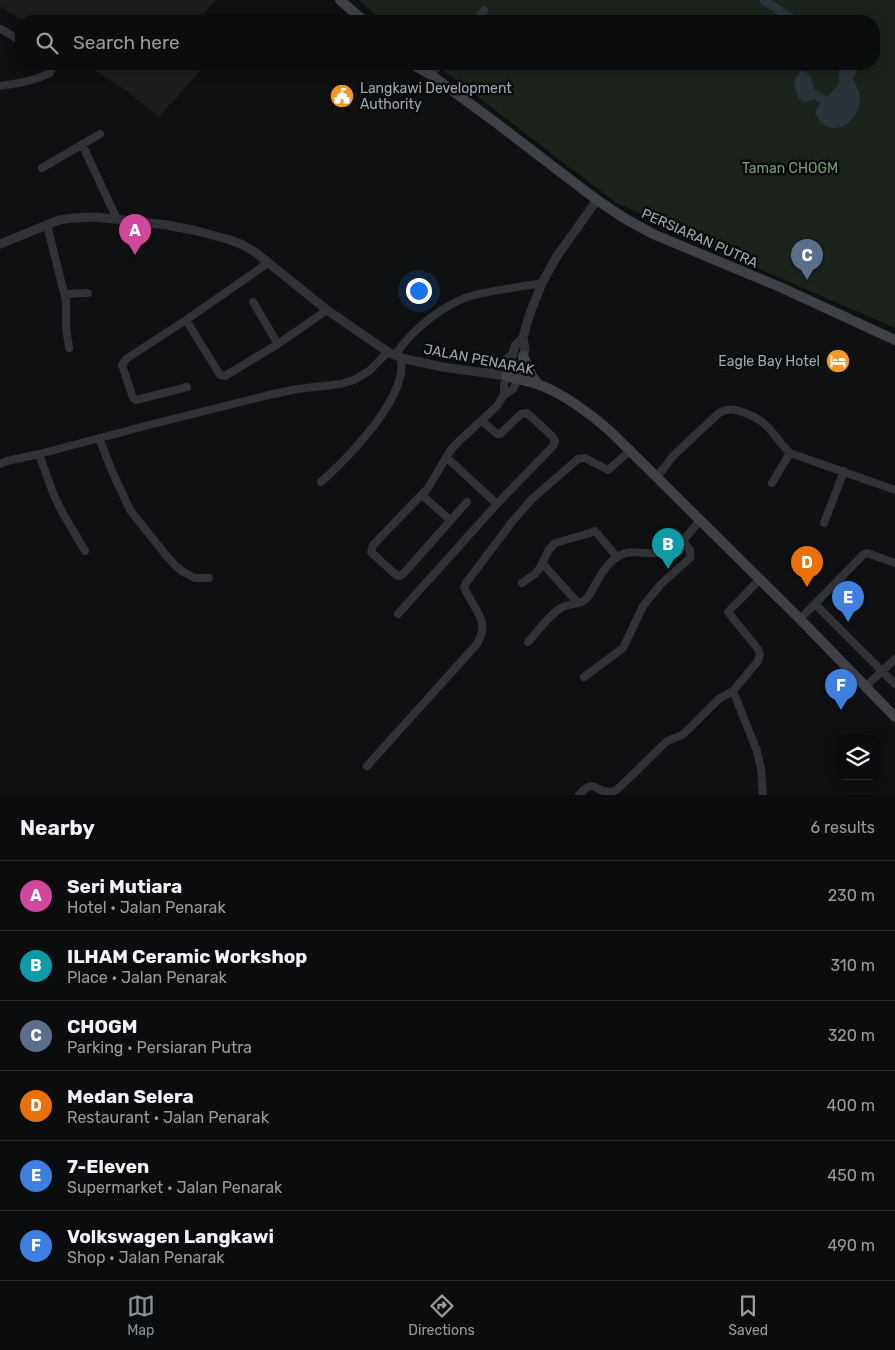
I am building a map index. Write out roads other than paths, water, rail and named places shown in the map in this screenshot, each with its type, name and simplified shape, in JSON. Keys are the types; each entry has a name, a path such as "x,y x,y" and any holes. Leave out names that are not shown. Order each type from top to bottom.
{"main road":[{"path":"340,0 357,15"},
{"name":"PERSIARAN PUTRA","path":"422,70 624,218 653,234 780,287 895,340"},
{"path":"518,355 539,385"},
{"name":"JALAN PENARAK","path":"506,376 539,385 597,419 631,450 895,717"}],"street":[{"path":"480,15 484,10"},
{"path":"0,26 15,37"},
{"path":"0,86 31,81 50,73 51,70"},
{"path":"431,75 435,70"},
{"path":"42,168 100,134"},
{"path":"82,144 117,219"},
{"path":"485,373 518,355 525,349 523,338 529,316 542,283 557,256 597,200"},
{"name":"JALAN PENARAK","path":"0,244 59,220 96,217 167,225 227,238 255,252 327,310 395,355 443,367 506,376"},
{"path":"47,224 65,294 66,328 69,348"},
{"path":"187,387 136,400 133,398 122,365 126,359 268,263"},
{"path":"0,464 297,389 340,384 354,380 395,355 403,343 419,327 457,302 472,296 542,283"},
{"path":"65,294 88,293"},
{"path":"253,302 278,344"},
{"path":"186,320 220,375 225,376 278,344 327,310"},
{"path":"321,482 348,456 387,407 397,388 401,372 395,355"},
{"path":"504,395 506,376 518,355"},
{"path":"467,502 400,576 396,575 371,552 373,545 428,488 446,457 458,442 497,406 504,395 513,389 518,379 518,355"},
{"path":"657,477 673,456 719,413 726,409 752,415 765,423 790,453 895,490"},
{"path":"398,614 496,504 554,446 555,441 552,436 527,413 521,414 500,434 497,434 482,421"},
{"path":"99,438 130,510 175,565 183,572 195,578 209,578"},
{"path":"367,766 480,640 483,626 464,587 512,522 532,499 578,459 585,458 608,470 631,450"},
{"path":"772,483 790,453"},
{"path":"39,454 62,512 85,550"},
{"path":"446,457 496,504"},
{"path":"824,523 844,471"},
{"path":"422,495 450,520"},
{"path":"528,642 556,611 564,606 583,602 588,598 606,566 621,554 663,553 673,549 700,520"},
{"path":"522,584 535,574 543,564 548,551 555,543 595,531 617,558"},
{"path":"584,677 623,648 643,606 661,584 690,558 690,550 682,541"},
{"path":"800,619 864,554 867,553 895,563"},
{"path":"543,564 578,603"},
{"path":"579,795 590,786 607,792 614,792 667,741 682,735 719,699 733,691 758,661 760,654 728,612 760,579"},
{"path":"815,604 895,684"},
{"path":"865,687 895,658"},
{"path":"733,691 757,751 761,769 763,795"}],"waterway":[{"path":"764,0 786,15"}],"place":[{"name":"Langkawi Development Authority","path":"342,96"},
{"name":"Seri Mutiara","path":"135,255"},
{"name":"CHOGM","path":"807,280"},
{"name":"Eagle Bay Hotel","path":"838,361"},
{"name":"ILHAM Ceramic Workshop","path":"668,569"},
{"name":"Medan Selera","path":"807,587"},
{"name":"7-Eleven","path":"848,622"},
{"name":"Volkswagen Langkawi","path":"841,710"}],"park label":[{"name":"Taman CHOGM","path":"790,168"}]}
